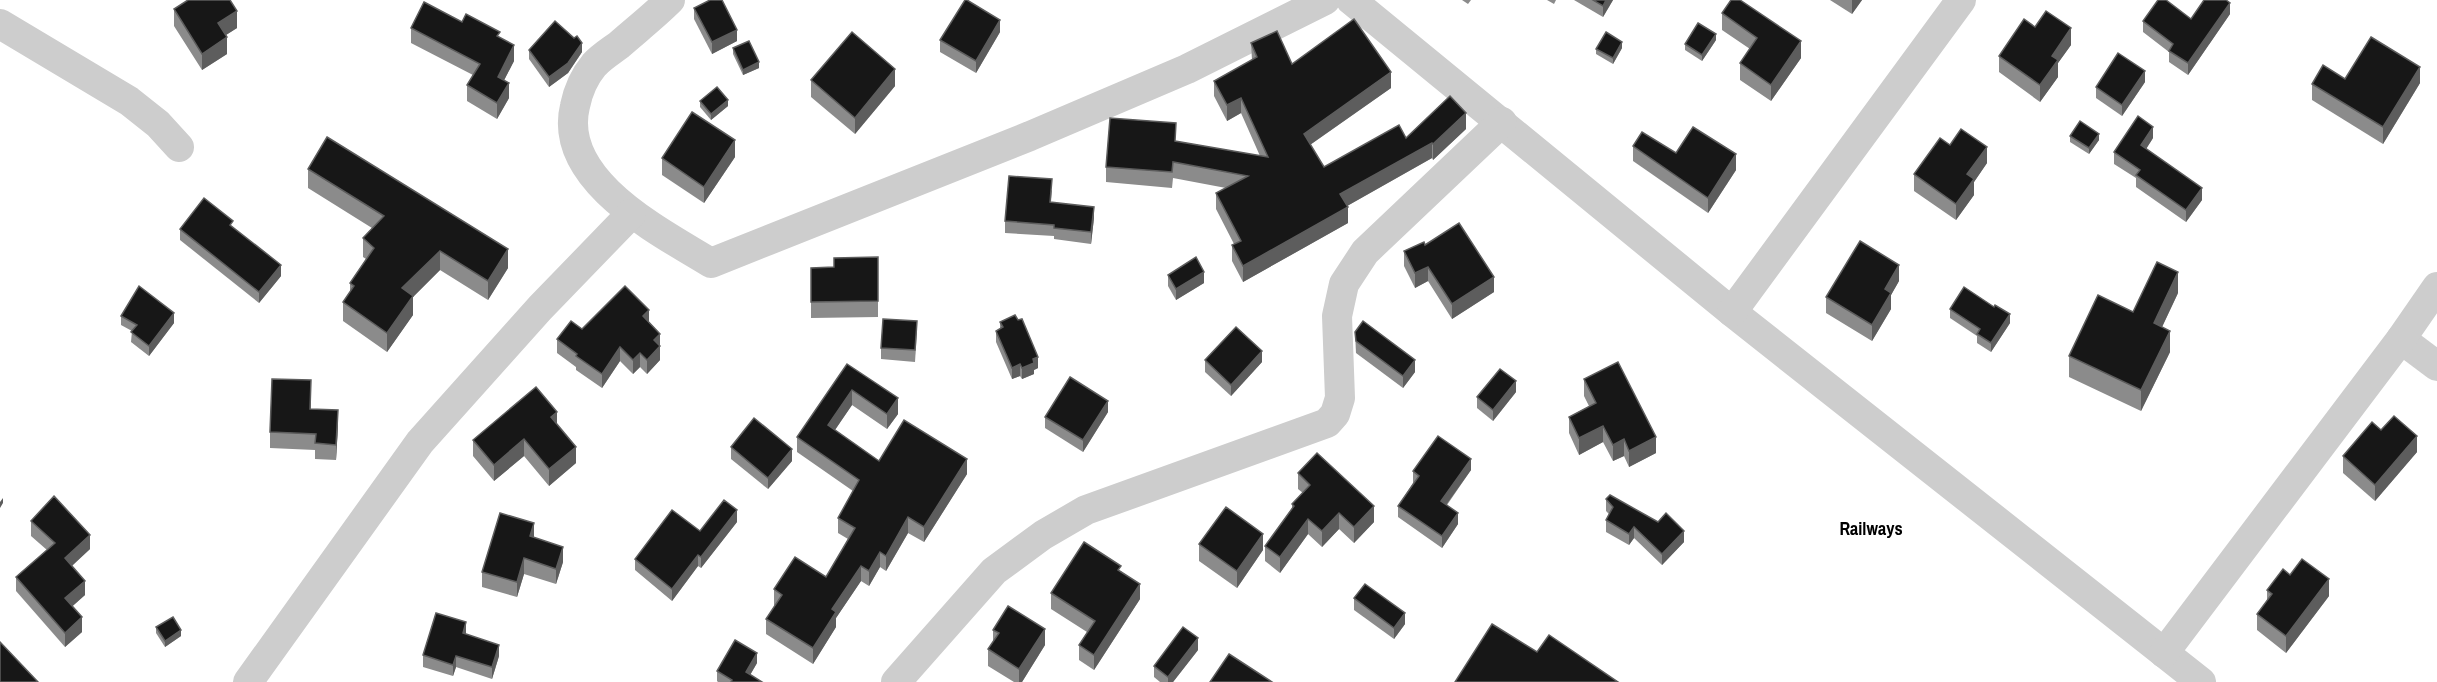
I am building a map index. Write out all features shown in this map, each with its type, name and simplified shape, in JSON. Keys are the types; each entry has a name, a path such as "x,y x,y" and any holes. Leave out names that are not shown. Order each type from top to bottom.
{"street":[{"path":"670,0 595,64 585,78 577,98 572,119 572,136 580,158 631,214 711,263 1030,136 1166,78 1325,0"},
{"path":"1351,0 1732,312 2201,682"},
{"path":"1732,312 1961,0"},
{"path":"0,24 129,101 158,124 179,147"},
{"path":"896,682 994,571 1043,534 1086,510 1327,423 1335,414 1340,398 1337,316 1344,284 1365,252 1502,122"},
{"path":"248,682 420,442 540,308 631,214"},
{"path":"2164,653 2401,339 2437,287"},
{"path":"2401,339 2437,366"}],"building":[{"path":"188,0 230,0 237,11 218,23 227,37 202,54 174,9"},
{"path":"710,0 722,0 737,30 712,42 694,8"},
{"path":"965,0 1000,20 976,61 940,40"},
{"path":"1593,0 1606,0 1603,6"},
{"path":"1731,0 1740,0 1801,41 1771,85 1740,63 1757,38 1722,13"},
{"path":"2158,0 2166,0 2191,19 2204,0 2226,0 2230,3 2188,63 2169,51 2173,44 2143,21"},
{"path":"424,2 462,22 466,14 500,32 497,36 514,45 498,77 509,83 497,103 467,85 480,64 411,28"},
{"path":"2046,11 2071,28 2052,56 2058,60 2040,85 1999,56 2024,19 2035,27"},
{"path":"1354,19 1391,72 1304,134 1324,167 1399,125 1406,138 1450,96 1466,113 1433,144 1340,194 1348,207 1243,266 1232,245 1241,241 1216,193 1248,176 1173,162 1172,172 1106,167 1110,118 1176,123 1175,141 1268,157 1241,98 1227,105 1214,81 1257,57 1251,43 1277,31 1292,64"},
{"path":"555,21 574,38 577,36 582,43 568,63 549,77 529,50"},
{"path":"1698,23 1716,34 1702,55 1685,44"},
{"path":"852,32 895,69 855,118 811,80"},
{"path":"1606,32 1622,42 1613,58 1596,49"},
{"path":"2371,37 2420,67 2383,127 2312,84 2323,65 2345,79"},
{"path":"749,41 759,62 743,70 733,48"},
{"path":"2118,53 2145,71 2122,105 2096,87"},
{"path":"717,87 728,100 711,114 700,101"},
{"path":"692,112 735,140 704,187 662,158"},
{"path":"2138,116 2153,127 2141,145 2202,188 2186,210 2136,175 2140,170 2114,152"},
{"path":"2080,121 2099,134 2089,148 2070,136"},
{"path":"1693,127 1736,154 1708,198 1633,146 1642,132 1676,153"},
{"path":"1961,129 1987,147 1967,174 1974,179 1956,204 1914,174 1940,138 1950,145"},
{"path":"327,137 508,249 488,281 440,251 402,288 413,296 387,333 343,302 354,286 350,283 374,248 363,238 384,216 308,169"},
{"path":"1009,176 1052,179 1050,202 1094,207 1091,232 1054,228 1054,225 1005,221"},
{"path":"204,198 233,221 230,225 281,265 259,292 180,229"},
{"path":"1459,223 1494,277 1452,304 1428,267 1415,273 1404,251 1424,242 1425,245"},
{"path":"1860,241 1899,265 1885,289 1891,293 1872,325 1826,297"},
{"path":"878,257 878,301 811,302 811,268 834,267 834,258"},
{"path":"1196,257 1204,272 1176,289 1168,275"},
{"path":"2157,262 2178,272 2154,323 2170,331 2141,390 2069,356 2098,295 2133,312"},
{"path":"139,286 174,313 149,346 131,332 137,325 121,316"},
{"path":"625,286 649,310 643,316 660,334 654,340 660,346 647,360 640,353 633,360 620,347 602,374 557,339 571,321 582,329"},
{"path":"1964,287 1994,307 1995,305 2010,314 1991,343 1977,334 1980,329 1950,309"},
{"path":"1015,315 1018,320 1022,319 1038,357 1033,359 1034,363 1022,368 1020,364 1012,368 996,331 1003,327 1000,322"},
{"path":"883,319 917,321 915,350 881,348"},
{"path":"1363,321 1415,360 1403,376 1356,341 1355,332"},
{"path":"1236,327 1262,351 1231,385 1205,360"},
{"path":"1618,362 1656,437 1629,451 1624,439 1613,445 1603,426 1579,438 1569,417 1596,403 1584,379"},
{"path":"847,364 898,398 887,414 852,390 828,425 879,461 904,420 967,459 924,527 908,517 886,556 880,552 869,571 861,566 832,609 836,612 813,648 766,619 782,595 774,589 795,557 826,577 855,528 838,518 859,480 797,437"},
{"path":"1500,369 1516,381 1493,410 1477,397"},
{"path":"1070,377 1108,401 1083,440 1045,417"},
{"path":"272,379 311,380 310,409 338,410 336,445 315,443 316,434 270,432"},
{"path":"536,387 557,412 551,417 576,447 549,469 524,439 494,465 473,440"},
{"path":"2394,416 2417,436 2375,485 2343,456 2372,422 2381,430"},
{"path":"754,418 792,449 768,478 731,447"},
{"path":"1438,436 1471,459 1441,501 1458,513 1442,536 1398,506 1419,476 1413,471"},
{"path":"1317,453 1374,506 1354,527 1339,513 1322,531 1308,519 1280,557 1265,546 1294,506 1292,504 1310,485 1298,473"},
{"path":"1610,495 1658,522 1666,513 1684,531 1662,554 1634,527 1629,534 1606,520 1613,507 1606,499"},
{"path":"54,496 90,535 65,558 85,581 65,598 82,617 65,633 16,577 55,543 31,521"},
{"path":"724,500 737,510 701,557 698,555 672,589 635,559 672,510 700,531"},
{"path":"1226,507 1263,534 1237,571 1199,544"},
{"path":"500,513 534,523 530,536 563,547 556,569 524,558 517,582 482,572"},
{"path":"1084,542 1121,566 1118,570 1140,584 1094,655 1079,645 1095,621 1051,593"},
{"path":"2302,559 2329,579 2286,636 2257,614 2272,594 2267,590 2283,569 2290,575"},
{"path":"1365,584 1405,613 1394,628 1354,598"},
{"path":"1008,606 1045,629 1019,669 988,649 999,633 993,630"},
{"path":"436,613 466,622 463,633 499,645 492,667 456,656 453,665 423,655"},
{"path":"173,617 181,630 165,641 156,627"},
{"path":"1492,624 1537,652 1549,635 1618,682 1455,682"},
{"path":"1183,627 1198,638 1168,677 1154,666"},
{"path":"735,640 757,653 746,672 762,682 731,682 732,680 717,671"},
{"path":"0,642 38,682 0,682"},
{"path":"1229,654 1272,682 1210,682"}],"district":[{"name":"Railways","path":"1871,528"}]}
